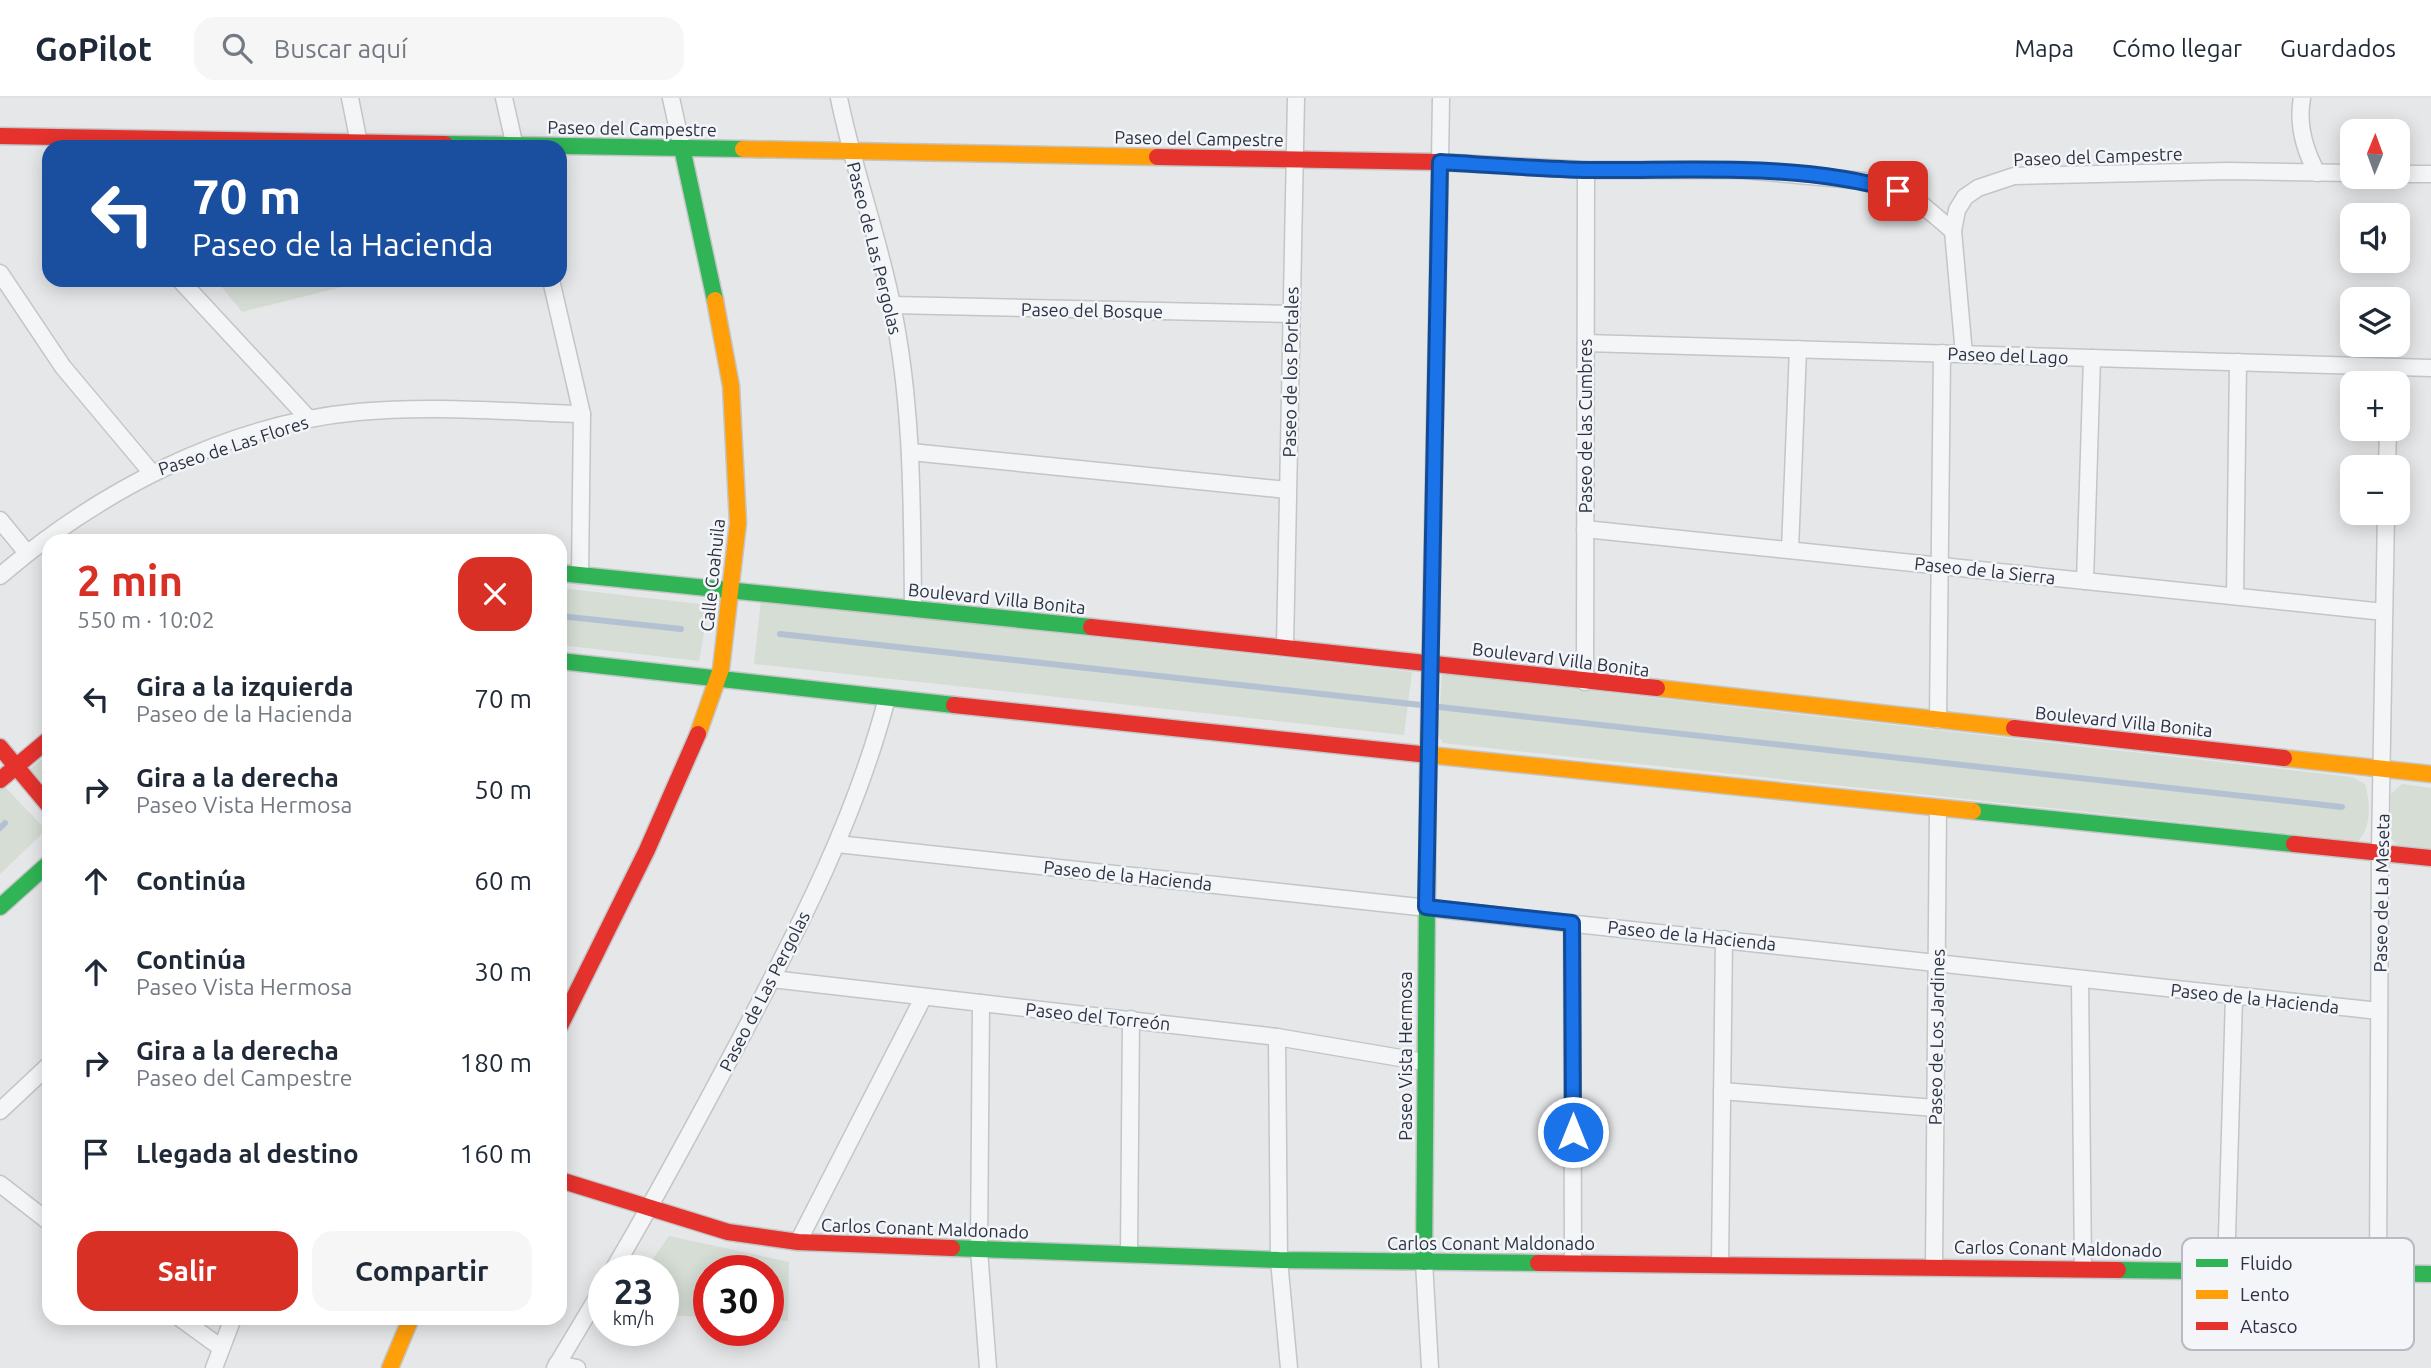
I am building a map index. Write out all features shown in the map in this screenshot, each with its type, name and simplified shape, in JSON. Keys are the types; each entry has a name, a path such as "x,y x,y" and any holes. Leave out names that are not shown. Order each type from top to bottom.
{"street":[{"path":"350,98 359,140"},
{"path":"504,98 514,140"},
{"name":"Calle Coahuila","path":"567,1012 647,850 720,674 731,596 738,523 731,386 671,98"},
{"name":"Paseo de Las Pergolas","path":"839,98 850,151 892,305 911,452 913,609"},
{"name":"Paseo de los Portales","path":"1285,647 1296,98"},
{"path":"1432,667 1441,98"},
{"path":"2302,98 2301,127 2305,150 2317,173"},
{"name":"Paseo del Campestre","path":"0,136 59,140"},
{"name":"Paseo del Campestre","path":"567,147 1440,162 1586,170 1744,170 1864,181 1898,191 1920,203 1953,231 1957,210 1965,197 1985,185 2014,176 2228,171 2340,173"},
{"name":"Paseo de las Cumbres","path":"1585,682 1586,170"},
{"path":"2410,174 2431,174"},
{"path":"1953,231 1964,354"},
{"path":"0,273 63,367 151,472"},
{"path":"186,287 308,418"},
{"path":"553,287 582,414 580,575"},
{"name":"Paseo del Bosque","path":"892,305 1291,314"},
{"name":"Paseo del Lago","path":"1586,343 2238,362 2343,371"},
{"path":"1790,550 1798,349"},
{"path":"1938,720 1942,353"},
{"path":"2085,581 2092,358"},
{"path":"2235,596 2238,362"},
{"name":"Paseo del Lago","path":"2410,372 2431,368"},
{"name":"Paseo de Las Flores","path":"56,534 151,472 210,449 308,418 412,409 582,414"},
{"path":"911,452 1287,490"},
{"path":"0,520 27,553"},
{"name":"Paseo de La Meseta","path":"2378,1238 2380,852 2384,768 2386,525"},
{"name":"Paseo de la Sierra","path":"1585,529 2384,612"},
{"name":"Paseo de Las Flores","path":"0,576 42,543"},
{"name":"Boulevard Villa Bonita","path":"567,574 731,596 913,609 1285,647 1432,667 2431,774"},
{"path":"567,662 720,674 887,698 1429,749 1938,808 2431,858"},
{"name":"Paseo Vista Hermosa","path":"1430,1368 1424,1262 1424,1062 1432,667"},
{"name":"Paseo de Las Pergolas","path":"622,1255 650,1209 772,979 837,844 855,802 887,698"},
{"path":"0,779 42,745"},
{"path":"0,747 42,798"},
{"name":"Paseo de Los Jardines","path":"1934,1266 1938,808"},
{"name":"Paseo de la Hacienda","path":"837,844 1937,961 2234,997 2379,1011"},
{"path":"0,907 42,869"},
{"path":"1572,923 1573,1262"},
{"path":"1720,1264 1724,939"},
{"name":"Paseo del Torreón","path":"772,979 1277,1037 1424,1062"},
{"path":"2080,979 2083,1269"},
{"path":"2227,1238 2234,997"},
{"path":"798,1242 923,998"},
{"path":"981,1003 979,1250 988,1368"},
{"path":"1129,1253 1131,1019"},
{"path":"1277,1037 1279,1260 1289,1368"},
{"path":"0,1111 42,1072"},
{"path":"1722,1091 1935,1108"},
{"name":"Carlos Conant Maldonado","path":"567,1182 727,1232 798,1242 1279,1260 2182,1270"},
{"path":"0,1184 42,1217"},
{"path":"577,1368 556,1366 588,1313"},
{"path":"190,1325 220,1347"},
{"path":"214,1368 230,1325"},
{"path":"390,1368 408,1325"}],"shaded area":[{"path":"222,287 342,287 242,312"},
{"path":"567,589 709,605 699,661 567,646"},
{"path":"761,601 1412,672 1404,735 754,664"},
{"path":"1442,674 2352,777 2365,784 2369,806 2368,821 2358,841 1443,743 1438,735"},
{"path":"42,760 42,782 30,769"},
{"path":"2,784 42,826 42,834 0,874"},
{"path":"2402,784 2431,788 2431,849 2397,845 2390,837 2391,794"},
{"path":"669,1236 757,1255 693,1255 693,1316 679,1316 679,1255 656,1255"},
{"path":"784,1261 789,1262 788,1321 784,1321"}],"waterway":[{"path":"567,617 681,629"},
{"path":"780,634 2342,807"},
{"path":"0,828 5,823"}],"traffic: fast":[{"path":"567,146 743,149"},
{"path":"682,148 715,300"},
{"path":"567,574 1091,627"},
{"path":"567,662 954,705"},
{"path":"1424,1262 1428,778"},
{"path":"1973,811 2294,844"},
{"path":"0,907 42,869"},
{"path":"952,1248 1279,1260 1538,1263"},
{"path":"2118,1270 2182,1271"},
{"path":"2414,1274 2431,1274"}],"traffic: slow":[{"path":"743,149 1157,157"},
{"path":"1428,778 1439,219"},
{"path":"698,734 721,669 738,523 731,386 715,300"},
{"path":"1657,688 2014,728"},
{"path":"1429,755 1973,811"},
{"path":"2284,758 2431,774"},
{"path":"390,1368 408,1325"}],"traffic: jam":[{"path":"0,136 222,140"},
{"path":"1157,157 1440,162 1439,219"},
{"path":"1091,627 1657,688"},
{"path":"954,705 1429,755"},
{"path":"2014,728 2284,758"},
{"path":"567,1012 647,850 698,734"},
{"path":"0,780 42,745"},
{"path":"0,747 42,798"},
{"path":"2294,844 2431,858"},
{"path":"567,1182 728,1232 798,1242 952,1248"},
{"path":"1538,1263 2118,1270"}],"route":[{"path":"1573,1132 1572,923 1426,907 1440,162 1586,170 1744,170 1864,181 1898,191"}]}
